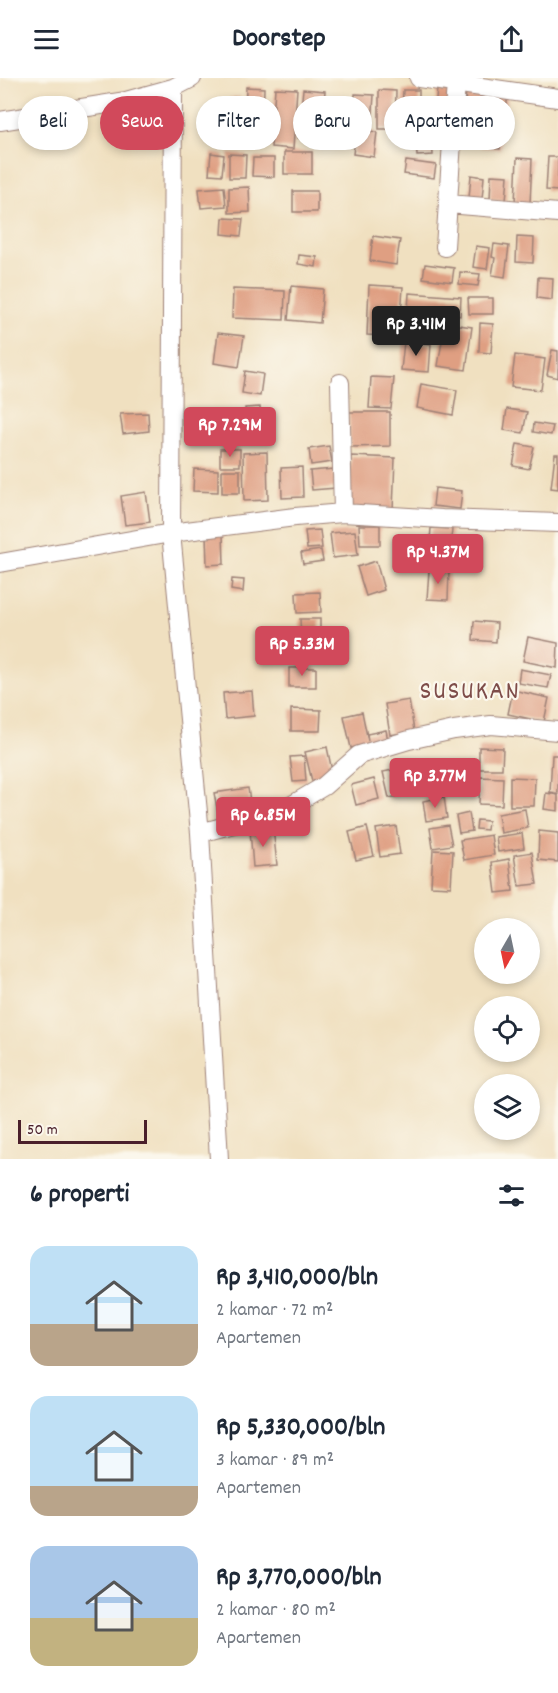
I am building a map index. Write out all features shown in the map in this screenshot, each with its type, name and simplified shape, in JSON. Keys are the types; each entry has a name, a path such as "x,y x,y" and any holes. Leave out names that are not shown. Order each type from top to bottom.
{"street":[{"path":"0,121 126,101 173,88 192,78"},
{"path":"419,78 455,80 483,88 558,98"},
{"path":"445,247 455,80"},
{"path":"173,88 171,533 200,833 219,1159"},
{"path":"448,204 558,213"},
{"path":"340,383 343,513"},
{"path":"0,563 171,533 343,513 558,523"},
{"path":"200,833 282,811 324,786 359,755 409,740 491,725 558,731"}],"building":[{"path":"246,87 264,88 264,96 246,96"},
{"path":"275,88 297,89 297,96 293,96 293,149 281,148 281,96 274,96"},
{"path":"303,89 325,91 324,96 302,96"},
{"path":"466,89 482,90 482,96 466,96"},
{"path":"379,90 396,91 396,96 384,96 384,129 379,129"},
{"path":"403,90 419,90 419,96 403,96"},
{"path":"437,90 451,92 451,96 436,96"},
{"path":"355,94 374,95 372,125 372,96 355,96"},
{"path":"372,132 377,132 374,157 353,154 354,150 372,150"},
{"path":"417,150 433,150 433,155 417,156"},
{"path":"284,152 312,152 312,174 284,174"},
{"path":"211,153 224,155 222,175 209,174"},
{"path":"229,154 246,155 245,178 229,178"},
{"path":"548,157 558,157 558,191 546,190"},
{"path":"253,158 274,158 274,177 252,176"},
{"path":"517,158 532,159 530,204 515,203"},
{"path":"406,161 436,165 434,178 404,174"},
{"path":"471,175 484,177 482,199 469,198"},
{"path":"491,175 508,176 506,201 490,200"},
{"path":"224,187 226,206 201,208 199,189"},
{"path":"249,187 250,212 229,213 229,188"},
{"path":"293,191 317,191 317,212 293,212"},
{"path":"223,218 243,219 241,236 222,234"},
{"path":"373,236 400,240 396,265 370,261"},
{"path":"517,237 534,238 533,263 516,262"},
{"path":"494,244 509,246 505,277 492,275 495,258 492,257"},
{"path":"476,246 490,248 487,269 473,267"},
{"path":"299,255 317,257 316,267 298,264"},
{"path":"425,264 454,268 452,282 423,278"},
{"path":"460,272 480,274 478,286 459,284"},
{"path":"538,277 553,278 552,300 537,298"},
{"path":"369,285 403,287 401,316 396,315 395,336 367,335"},
{"path":"291,286 323,289 320,323 288,320"},
{"path":"233,289 285,291 284,320 232,318"},
{"path":"409,293 461,297 460,316 408,311"},
{"path":"468,298 493,298 493,314 469,314"},
{"path":"421,316 422,335 403,336 402,317"},
{"path":"445,323 472,327 466,370 438,366"},
{"path":"480,323 493,324 491,353 479,352"},
{"path":"218,333 244,336 239,367 214,363"},
{"path":"404,342 431,344 429,372 401,370"},
{"path":"552,350 558,351 558,378 547,375"},
{"path":"515,355 545,359 541,390 511,387"},
{"path":"245,371 263,374 260,396 242,393"},
{"path":"371,377 394,378 391,409 369,408"},
{"path":"421,384 457,390 453,415 417,408"},
{"path":"260,407 261,424 246,424 245,408"},
{"path":"507,409 527,412 523,433 504,430"},
{"path":"349,412 390,412 390,446 350,447"},
{"path":"148,413 149,431 123,434 120,414"},
{"path":"534,423 553,426 551,435 533,432"},
{"path":"517,444 534,447 529,469 513,466"},
{"path":"329,446 332,462 311,465 309,449"},
{"path":"220,449 240,449 240,466 220,466"},
{"path":"267,452 268,500 244,501 243,453"},
{"path":"555,454 558,454 558,489 551,488"},
{"path":"351,456 395,458 393,510 349,508"},
{"path":"302,467 303,497 282,498 281,468"},
{"path":"194,469 218,470 218,492 193,491"},
{"path":"334,469 336,488 312,490 310,471"},
{"path":"222,470 240,470 240,493 222,493"},
{"path":"435,488 462,491 460,509 433,506"},
{"path":"146,492 150,522 125,525 121,496"},
{"path":"359,525 380,525 380,545 360,545"},
{"path":"431,528 452,529 449,566 428,565"},
{"path":"320,530 322,548 307,549 305,531"},
{"path":"355,531 358,555 333,558 330,533"},
{"path":"206,534 223,534 224,564 207,565"},
{"path":"321,550 323,561 303,564 301,553"},
{"path":"376,561 384,590 366,596 357,567"},
{"path":"429,570 449,571 448,600 427,599"},
{"path":"232,579 244,580 243,592 231,590"},
{"path":"320,592 321,612 297,613 296,593"},
{"path":"300,619 320,619 320,636 301,637"},
{"path":"474,621 497,623 496,642 473,640"},
{"path":"528,637 558,643 557,668 523,661"},
{"path":"289,668 316,668 316,687 289,687"},
{"path":"520,669 551,675 548,688 518,683"},
{"path":"513,690 549,698 544,722 508,714"},
{"path":"252,691 254,716 225,719 223,693"},
{"path":"409,700 414,731 390,735 385,704"},
{"path":"291,709 321,710 320,731 291,731"},
{"path":"362,712 368,741 367,734 386,730 389,746 370,744 351,748 344,716"},
{"path":"327,747 333,776 312,781 305,752"},
{"path":"479,747 503,748 502,769 479,769"},
{"path":"552,755 558,755 558,793 550,792"},
{"path":"304,756 306,781 293,782 290,757"},
{"path":"407,767 413,793 389,798 383,772"},
{"path":"480,777 503,778 502,805 479,804"},
{"path":"510,777 535,778 534,806 510,806"},
{"path":"374,779 379,799 356,805 351,785"},
{"path":"248,788 252,814 219,819 214,793"},
{"path":"546,793 558,795 558,811 544,809"},
{"path":"444,797 447,818 426,821 423,801"},
{"path":"525,809 528,828 501,833 498,814"},
{"path":"469,813 472,831 459,833 456,816"},
{"path":"477,820 488,821 487,830 476,829"},
{"path":"448,825 452,845 433,848 430,828"},
{"path":"396,826 400,854 380,857 376,829"},
{"path":"367,827 374,856 356,860 349,832"},
{"path":"273,828 277,865 253,867 250,830"},
{"path":"539,831 558,833 558,862 538,860"},
{"path":"522,833 524,848 498,852 496,837"},
{"path":"491,835 494,855 464,860 460,840"},
{"path":"433,850 453,851 451,887 431,886"},
{"path":"532,852 537,884 519,886 514,855"},
{"path":"509,859 513,891 496,893 492,862"}],"district":[{"name":"SUSUKAN","path":"470,692"}]}
